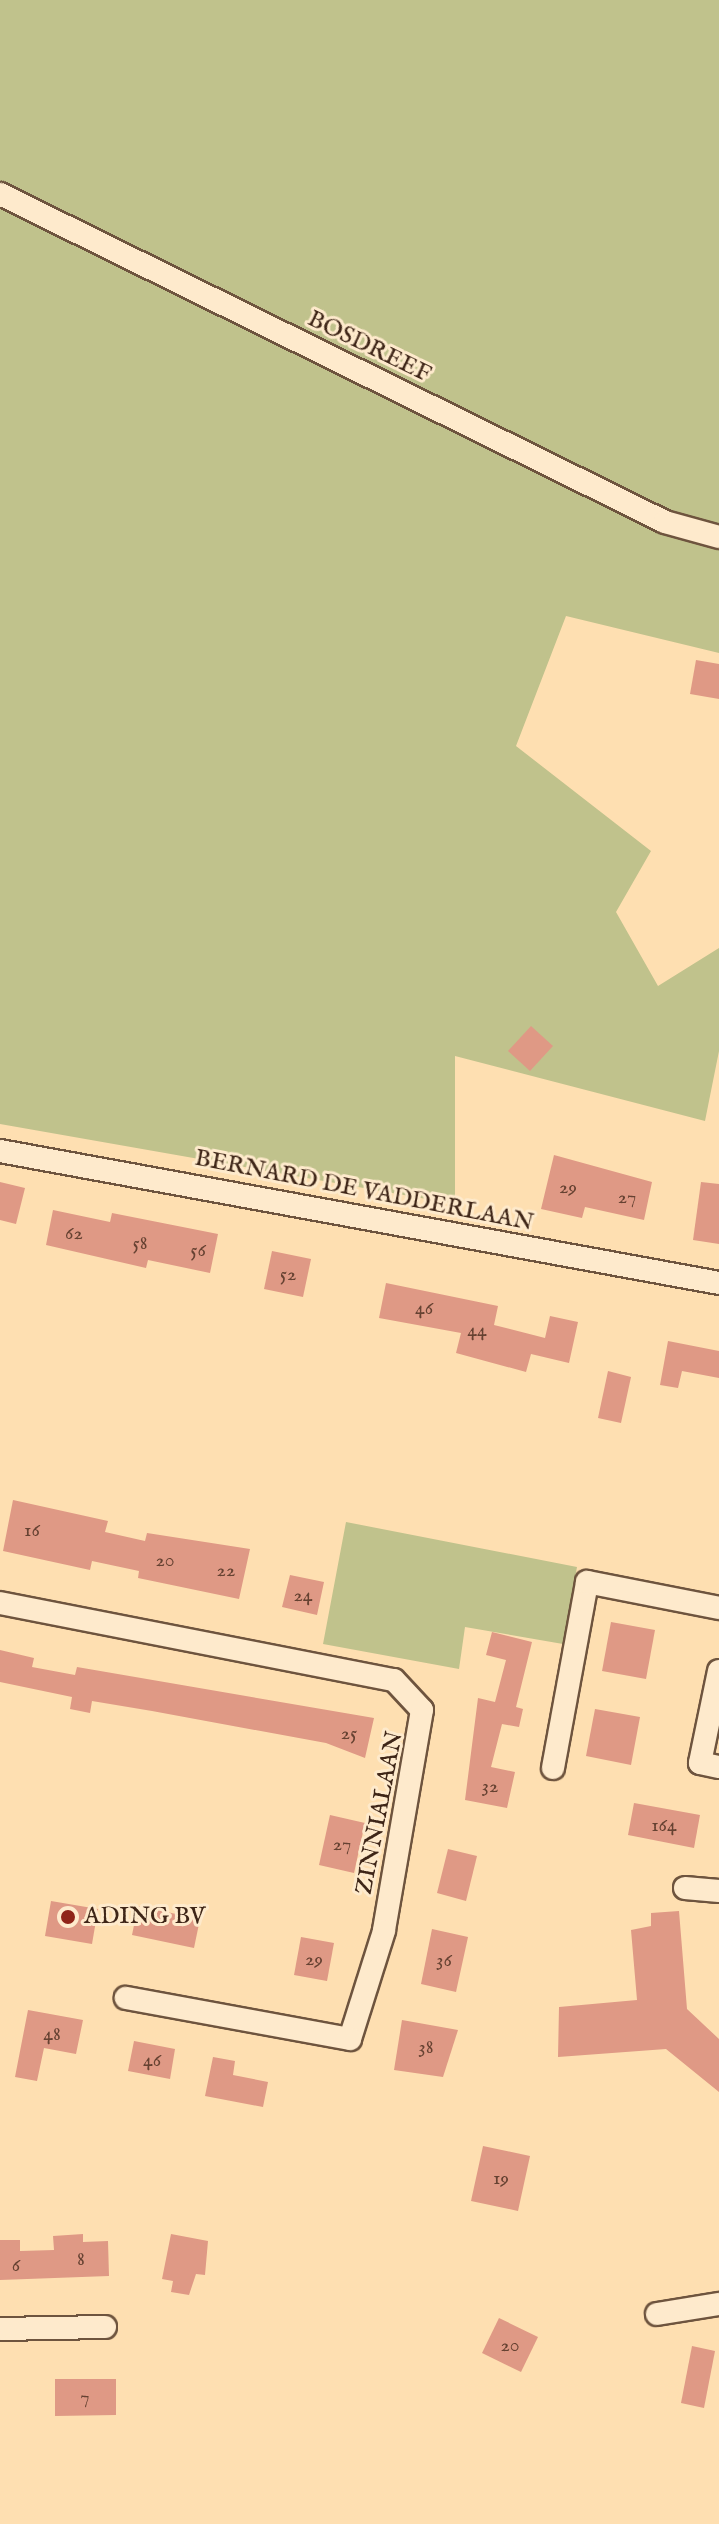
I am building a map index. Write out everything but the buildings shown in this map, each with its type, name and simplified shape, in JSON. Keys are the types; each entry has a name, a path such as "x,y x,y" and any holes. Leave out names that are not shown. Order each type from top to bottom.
{"street":[{"name":"BOSDREEF","path":"0,194 665,522 719,537"},
{"name":"BERNARD DE VADDERLAAN","path":"0,1151 719,1283"},
{"path":"553,1768 587,1582 719,1608"},
{"name":"ZINNIALAAN","path":"0,1603 394,1680 422,1710 384,1931 350,2039 126,1998"},
{"path":"719,1671 700,1763 719,1767"},
{"path":"685,1888 719,1891"},
{"path":"657,2314 719,2304"},
{"path":"0,2329 105,2327"}],"green space":[{"path":"0,0 719,0 719,653 566,616 516,746 651,851 616,912 658,986 719,948 719,1051 705,1121 455,1056 455,1204 0,1124"},
{"path":"346,1522 577,1567 563,1644 465,1627 459,1669 323,1644"}],"place":[{"name":"ADING BV","path":"68,1917"}]}
